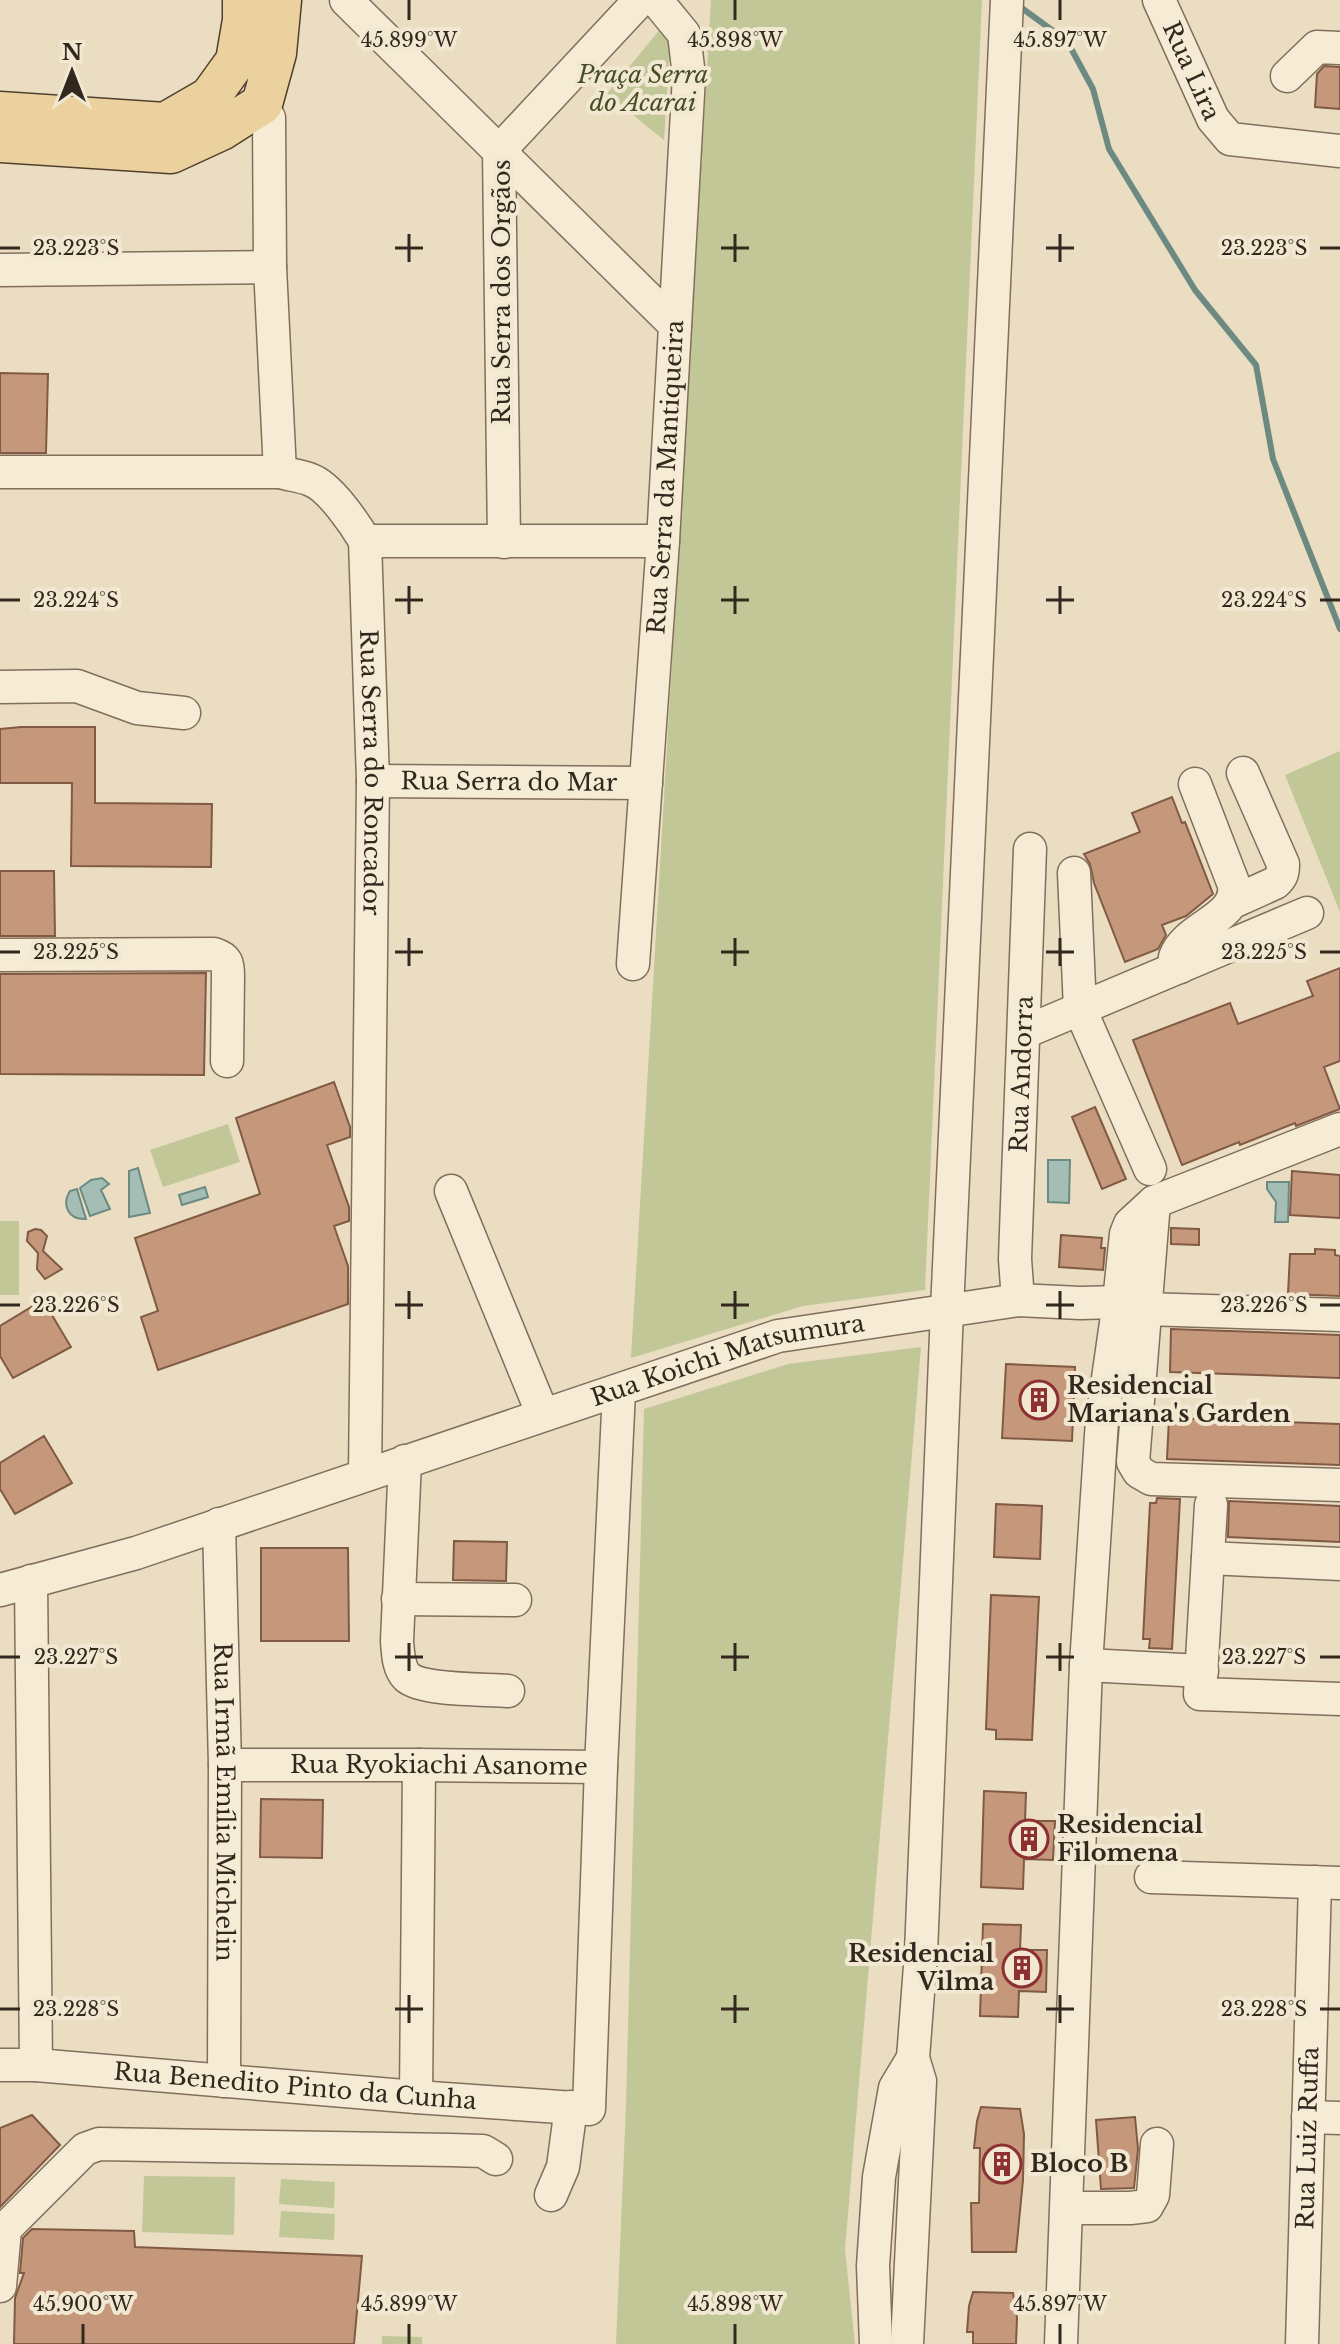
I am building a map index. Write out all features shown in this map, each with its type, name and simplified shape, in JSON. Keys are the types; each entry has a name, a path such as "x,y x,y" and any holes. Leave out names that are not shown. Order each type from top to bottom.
{"main road":[{"path":"0,112 165,123 210,97 236,61 243,0"},
{"path":"0,142 171,153 221,130 262,104 276,53 281,0"}],"street":[{"path":"346,0 675,325"},
{"name":"Rua Serra dos Orgãos","path":"504,542 499,151 640,0"},
{"name":"Rua Serra da Mantiqueira","path":"633,964 663,541 689,76 684,34 656,0"},
{"path":"907,2344 920,2081 913,2058 921,1953 1007,0"},
{"name":"Rua Lira","path":"1159,0 1213,119 1230,139 1340,151"},
{"path":"1287,76 1317,47 1340,48"},
{"path":"269,118 270,267 280,472"},
{"path":"0,270 270,267"},
{"path":"0,472 280,472 314,480 337,502 365,541 663,541"},
{"name":"Rua Serra do Roncador","path":"365,541 373,781 365,1474"},
{"path":"0,687 77,686 137,708 184,713"},
{"path":"1180,967 1175,957 1184,942 1233,902 1275,883 1283,872 1283,864 1243,773"},
{"name":"Rua Serra do Mar","path":"373,781 646,783"},
{"path":"1195,784 1234,885 1233,902"},
{"name":"Rua Andorra","path":"1018,1300 1015,1259 1030,849"},
{"path":"1074,873 1080,1009 1150,1169"},
{"path":"1025,1032 1307,913"},
{"path":"0,955 214,954 223,957 228,963 227,1061"},
{"path":"1340,1129 1154,1202 1130,1224 1126,1234 1132,1306 1133,1462 1139,1472 1151,1479 1340,1485"},
{"path":"451,1191 543,1415"},
{"name":"Rua Koichi Matsumura","path":"0,1590 136,1553 778,1336 1018,1300 1340,1315"},
{"path":"1061,2344 1086,1665 1102,1420 1132,1306"},
{"path":"601,1767 619,1391"},
{"path":"405,1461 398,1599 399,1663 406,1676 418,1683 508,1691"},
{"path":"1211,1505 1200,1694 1340,1699"},
{"name":"Rua Irmã Emília Michelin","path":"219,1524 225,1765 224,2081"},
{"path":"1208,1558 1340,1564"},
{"path":"31,1581 36,2065"},
{"path":"398,1599 515,1600"},
{"path":"1086,1665 1202,1671"},
{"name":"Rua Ryokiachi Asanome","path":"225,1765 601,1767 580,2108 563,2167 551,2195"},
{"path":"416,2097 419,1765"},
{"path":"1151,1877 1328,1883"},
{"name":"Rua Luiz Ruffa","path":"1302,2344 1308,2117 1328,1883"},
{"path":"876,2344 873,2266 879,2177 895,2088 913,2058"},
{"name":"Rua Benedito Pinto da Cunha","path":"0,2065 36,2065 580,2108"},
{"path":"1308,2117 1340,2118"},
{"path":"0,2286 5,2229 85,2149 99,2144 483,2151 496,2159"},
{"path":"1067,2208 1147,2206 1153,2195 1157,2144"}],"green space":[{"path":"711,0 982,0 925,1290 803,1306 631,1358"},
{"name":"Praça Serra do Acarai","path":"661,28 670,44 664,140 607,94"},
{"path":"1340,751 1340,912 1285,775"},
{"path":"228,1124 240,1162 163,1187 150,1150"},
{"path":"0,1221 19,1221 19,1295 0,1295"},
{"path":"921,1347 845,2250 855,2344 616,2344 626,2105 644,1409 788,1364"},
{"path":"144,2176 235,2177 234,2235 142,2232"},
{"path":"281,2179 335,2182 334,2208 279,2204"},
{"path":"281,2211 335,2214 334,2240 279,2237"},
{"path":"382,2336 422,2337 422,2344 382,2344"}],"water":[{"path":"1048,1160 1070,1160 1069,1203 1048,1202"},
{"path":"138,1168 150,1213 129,1217 129,1171"},
{"path":"102,1178 109,1184 101,1190 110,1209 90,1216 80,1188 91,1180"},
{"path":"1267,1182 1289,1182 1288,1222 1275,1222 1276,1202 1267,1189"},
{"path":"205,1187 208,1197 182,1205 179,1195"},
{"path":"77,1189 86,1219 75,1217 68,1211 67,1197 70,1191"}],"building":[{"path":"1324,66 1340,67 1340,109 1315,107 1317,74"},
{"path":"0,373 48,374 46,453 0,453"},
{"path":"95,727 95,803 212,804 211,867 71,866 72,783 0,783 0,729"},
{"path":"1172,797 1213,894 1186,916 1162,925 1166,935 1158,949 1125,962 1084,854 1140,832 1132,813"},
{"path":"0,871 54,871 55,936 0,936"},
{"path":"1340,968 1340,1061 1324,1067 1340,1109 1240,1145 1239,1142 1182,1165 1133,1040 1230,1003 1238,1024 1313,996 1307,981"},
{"path":"206,973 204,1075 0,1074 0,974"},
{"path":"334,1082 350,1127 350,1137 327,1145 349,1207 349,1221 334,1226 348,1266 348,1304 158,1370 141,1317 158,1311 135,1238 260,1194 236,1118"},
{"path":"1095,1107 1126,1179 1102,1189 1072,1117"},
{"path":"1292,1171 1340,1175 1340,1218 1290,1215"},
{"path":"1171,1228 1199,1229 1199,1245 1171,1244"},
{"path":"35,1229 47,1236 43,1251 62,1269 45,1279 37,1269 38,1253 27,1241 28,1232"},
{"path":"1061,1235 1102,1238 1101,1248 1105,1248 1103,1270 1059,1267"},
{"path":"1315,1249 1335,1250 1335,1255 1340,1256 1340,1296 1288,1294 1290,1254 1315,1254"},
{"path":"43,1300 71,1347 13,1378 0,1356 0,1326"},
{"path":"1171,1329 1340,1335 1340,1378 1170,1372"},
{"name":"Residencial Mariana's Garden","path":"1006,1364 1075,1367 1072,1441 1002,1438"},
{"path":"1169,1418 1340,1424 1340,1465 1167,1459"},
{"path":"44,1436 72,1483 15,1514 0,1489 0,1463"},
{"path":"1157,1498 1180,1499 1172,1649 1149,1648 1150,1639 1143,1639 1150,1503 1156,1503"},
{"path":"1229,1501 1340,1506 1340,1542 1228,1537"},
{"path":"996,1504 1042,1506 1040,1559 994,1557"},
{"path":"454,1541 507,1542 506,1581 453,1580"},
{"path":"261,1548 348,1548 349,1641 261,1641"},
{"path":"991,1595 1039,1597 1032,1740 996,1739 996,1730 986,1729"},
{"name":"Residencial Filomena","path":"984,1791 1026,1793 1025,1821 1055,1821 1053,1860 1024,1859 1023,1889 981,1887"},
{"path":"261,1799 323,1800 322,1858 260,1857"},
{"name":"Residencial Vilma","path":"983,1924 1021,1925 1020,1950 1047,1950 1046,1992 1019,1991 1018,2017 980,2016"},
{"name":"Bloco B","path":"981,2107 1020,2109 1024,2134 1023,2180 1016,2252 972,2252 971,2203 979,2203 980,2148 974,2148"},
{"path":"32,2115 60,2145 0,2207 0,2128"},
{"path":"1135,2117 1138,2149 1134,2188 1101,2189 1096,2120"},
{"path":"32,2229 134,2231 135,2247 362,2256 354,2344 14,2344 15,2298 24,2273 20,2273 23,2238"},
{"path":"973,2292 1013,2293 1017,2318 1016,2344 973,2344 973,2332 967,2332"}],"waterway":[{"path":"1019,6 1067,41 1093,89 1109,149 1195,290 1256,365 1273,459 1340,629"}],"place":[{"name":"Residencial Mariana's Garden","path":"1039,1400"},
{"name":"Residencial Filomena","path":"1029,1839"},
{"name":"Residencial Vilma","path":"1022,1968"},
{"name":"Bloco B","path":"1002,2164"}]}
